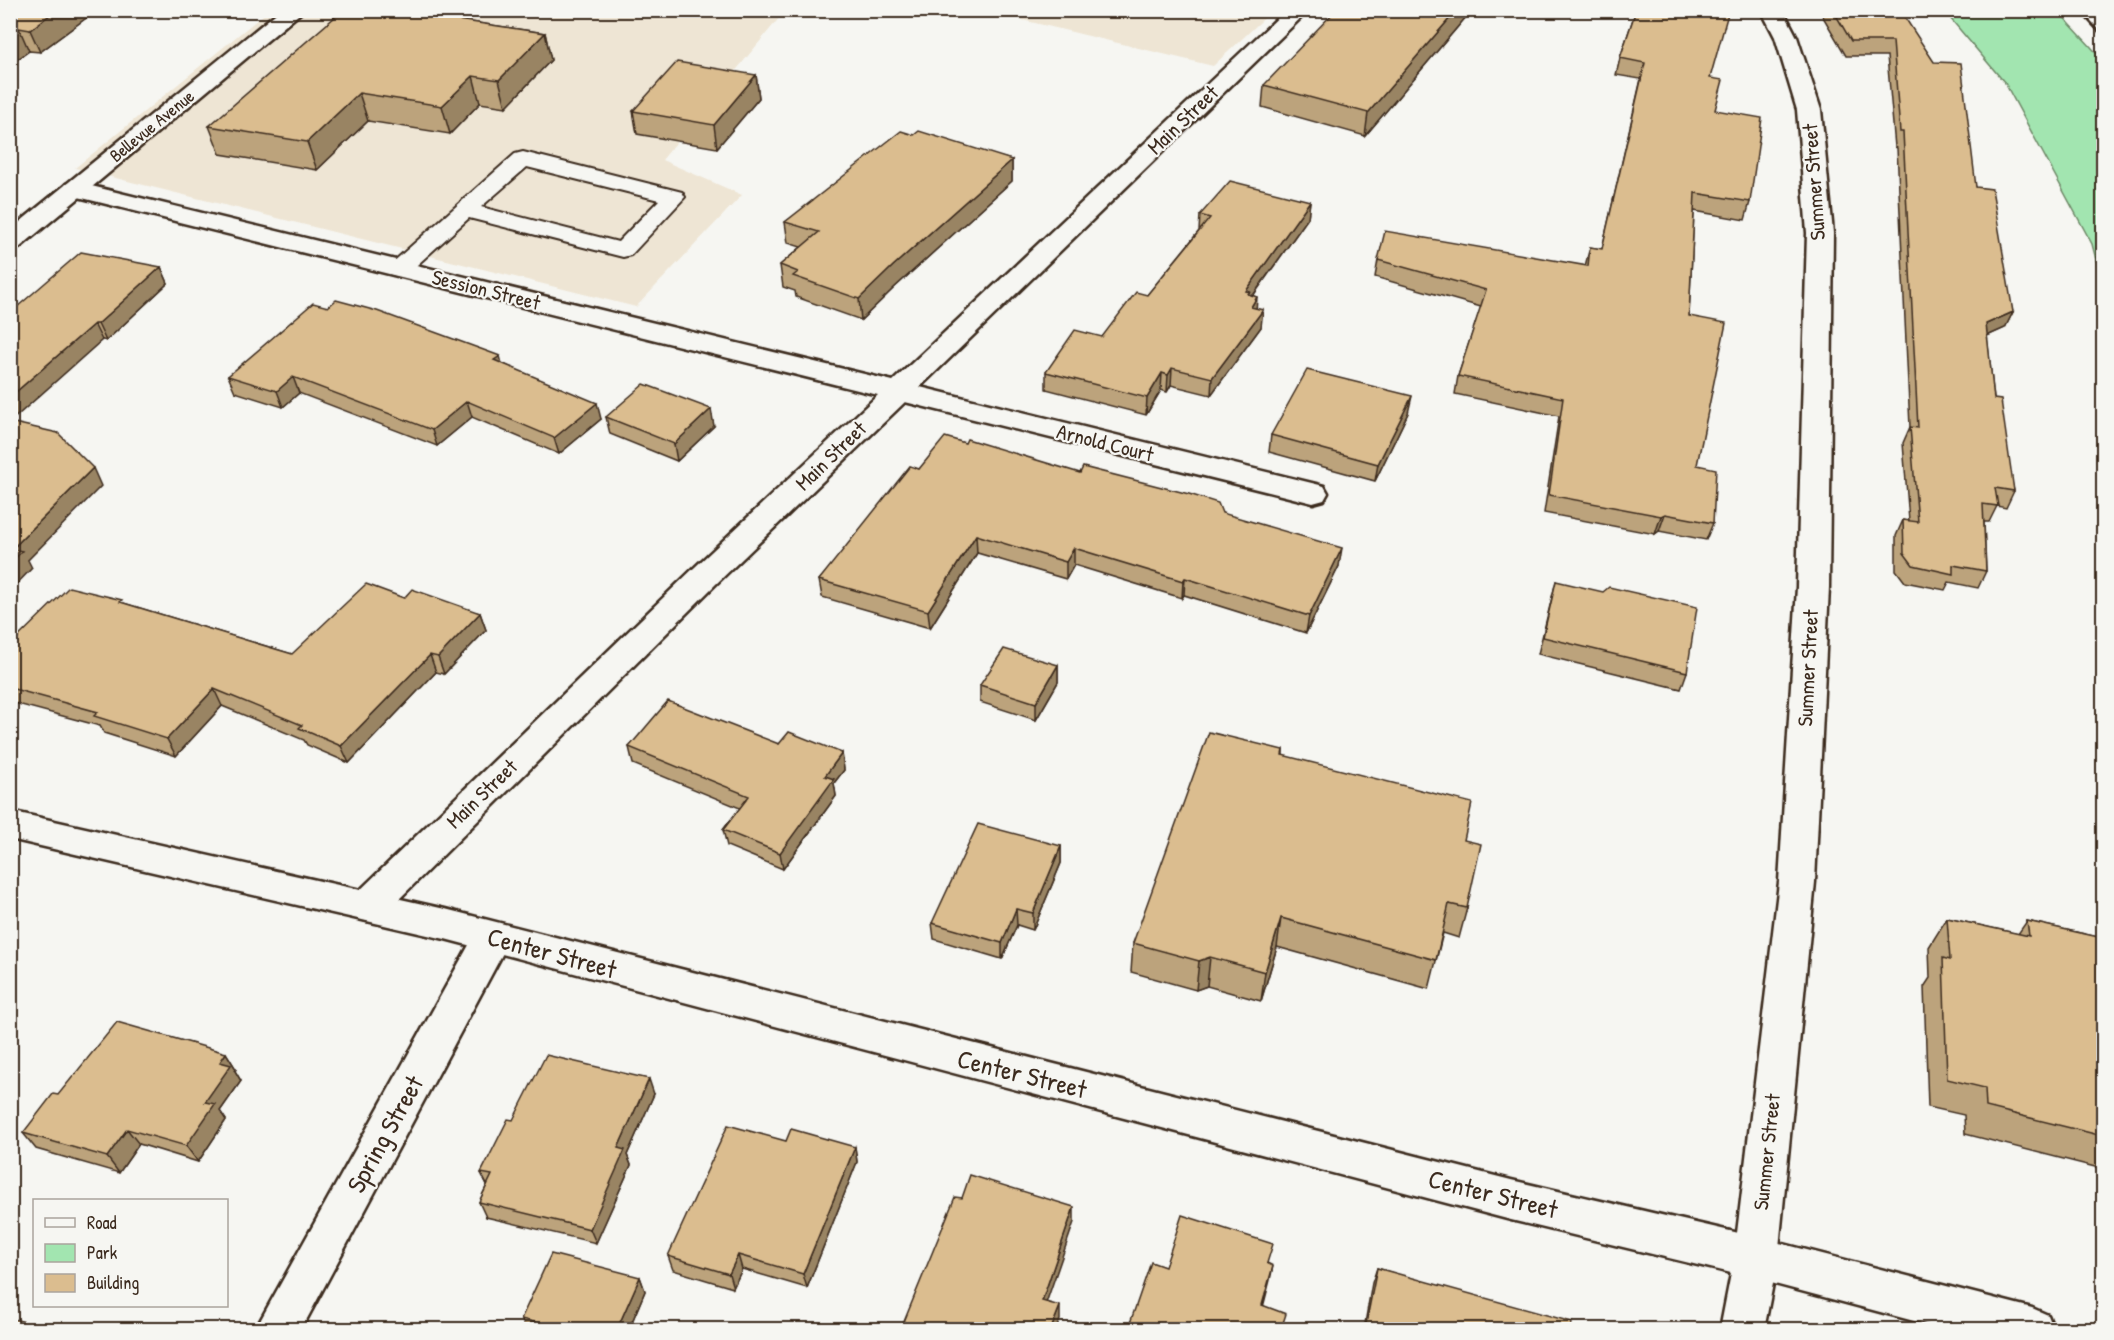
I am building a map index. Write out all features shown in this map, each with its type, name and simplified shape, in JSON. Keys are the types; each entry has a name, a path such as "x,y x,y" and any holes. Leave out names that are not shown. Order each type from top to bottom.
{"street":[{"name":"Bellevue Avenue","path":"10,243 294,10"},
{"name":"Main Street","path":"368,906 706,575 1299,10"},
{"name":"Summer Street","path":"1742,1329 1756,1258 1797,882 1813,587 1820,232 1809,110 1786,37 1772,10"},
{"name":"Session Street","path":"75,189 897,392"},
{"name":"Arnold Court","path":"897,392 1313,493"},
{"name":"Center Street","path":"10,825 445,924 1511,1200 1756,1258 2032,1329"},
{"name":"Spring Street","path":"277,1329 492,938"}],"lane":[{"path":"399,269 464,210 523,159 674,197 623,250 464,210"}],"shaded area":[{"path":"268,11 785,11 662,160 742,195 636,307 75,168"},
{"path":"985,11 1272,11 1213,66"}],"green space":[{"path":"1944,11 2058,11 2103,60 2103,287 2092,244 2005,83"}],"building":[{"path":"10,10 56,10 30,30 19,28 10,34"},
{"path":"343,10 437,10 430,16 545,33 499,80 473,76 442,106 359,93 307,142 209,126"},
{"path":"1336,10 1457,10 1368,113 1264,85"},
{"path":"1636,10 1729,10 1710,78 1723,80 1715,110 1762,118 1750,202 1695,193 1689,316 1726,323 1697,465 1716,469 1713,523 1665,514 1661,516 1549,495 1563,398 1458,376 1486,290 1378,260 1385,231 1588,266 1590,247 1602,249 1645,63 1620,58"},
{"path":"1833,10 1889,10 1891,14 1890,10 1900,10 1934,62 1961,63 1976,187 1992,189 2013,312 1986,324 1994,399 2001,400 2014,491 1995,488 1998,506 1983,504 1986,571 1953,565 1953,574 1913,565 1904,553 1903,520 1918,522 1910,427 1918,428 1903,132 1900,132 1893,41 1851,41"},
{"path":"677,62 756,75 714,125 633,111"},
{"path":"901,131 914,135 919,131 1012,160 859,299 793,276 798,272 780,265 819,232 785,222"},
{"path":"1230,181 1310,201 1246,291 1257,297 1251,307 1263,310 1212,378 1172,368 1168,375 1162,373 1147,398 1046,372 1075,330 1102,337 1136,292 1147,295 1210,218 1200,215"},
{"path":"81,252 161,267 98,324 94,324 10,397 10,313"},
{"path":"336,300 377,311 500,356 494,360 597,403 554,438 467,401 432,430 293,377 277,391 228,376 313,303 328,307"},
{"path":"1307,370 1412,396 1378,464 1271,435"},
{"path":"644,384 711,409 674,444 606,417"},
{"path":"10,422 58,433 93,468 12,549 22,551 10,564"},
{"path":"945,437 965,443 967,439 1080,473 1083,467 1189,494 1218,503 1222,513 1342,548 1309,616 1185,578 1183,581 1074,548 1066,562 976,535 928,611 819,580 910,466 919,469"},
{"path":"1556,581 1603,592 1609,587 1697,607 1687,672 1543,637"},
{"path":"366,584 404,598 412,589 480,613 438,657 430,655 341,746 299,728 302,725 214,689 167,739 94,716 98,712 10,688 10,645 69,587 122,600 120,602 292,654"},
{"path":"1004,649 1058,665 1036,703 980,685"},
{"path":"668,701 779,744 789,732 842,753 825,776 834,779 780,853 723,830 749,796 629,747"},
{"path":"1209,732 1283,750 1282,755 1472,803 1464,840 1481,844 1467,908 1449,904 1436,960 1281,918 1265,972 1210,957 1199,961 1133,943"},
{"path":"978,824 1061,846 1033,913 1016,909 1002,943 932,923"},
{"path":"1947,918 2029,936 2027,921 2103,938 2103,1136 1986,1107 1985,1088 1947,1079 1943,958 1950,960"},
{"path":"117,1022 226,1053 220,1062 231,1065 205,1102 215,1104 186,1146 127,1129 107,1157 23,1133 53,1094 58,1095"},
{"path":"546,1055 649,1079 618,1148 625,1150 590,1229 479,1202 492,1175 481,1173 508,1119 513,1120"},
{"path":"728,1125 786,1141 791,1129 855,1147 803,1274 738,1255 729,1274 668,1256"},
{"path":"970,1175 1074,1207 1042,1301 1060,1306 1051,1329 901,1329 955,1197 962,1198"},
{"path":"1182,1215 1273,1244 1267,1263 1273,1266 1262,1305 1286,1314 1281,1329 1128,1329 1151,1262 1165,1267"},
{"path":"551,1254 640,1277 617,1329 563,1329 521,1319"},
{"path":"1377,1268 1572,1322 1571,1329 1365,1329"},
{"path":"10,1318 51,1329 10,1329"}],"railway":[{"path":"2079,10 2104,37"}]}
